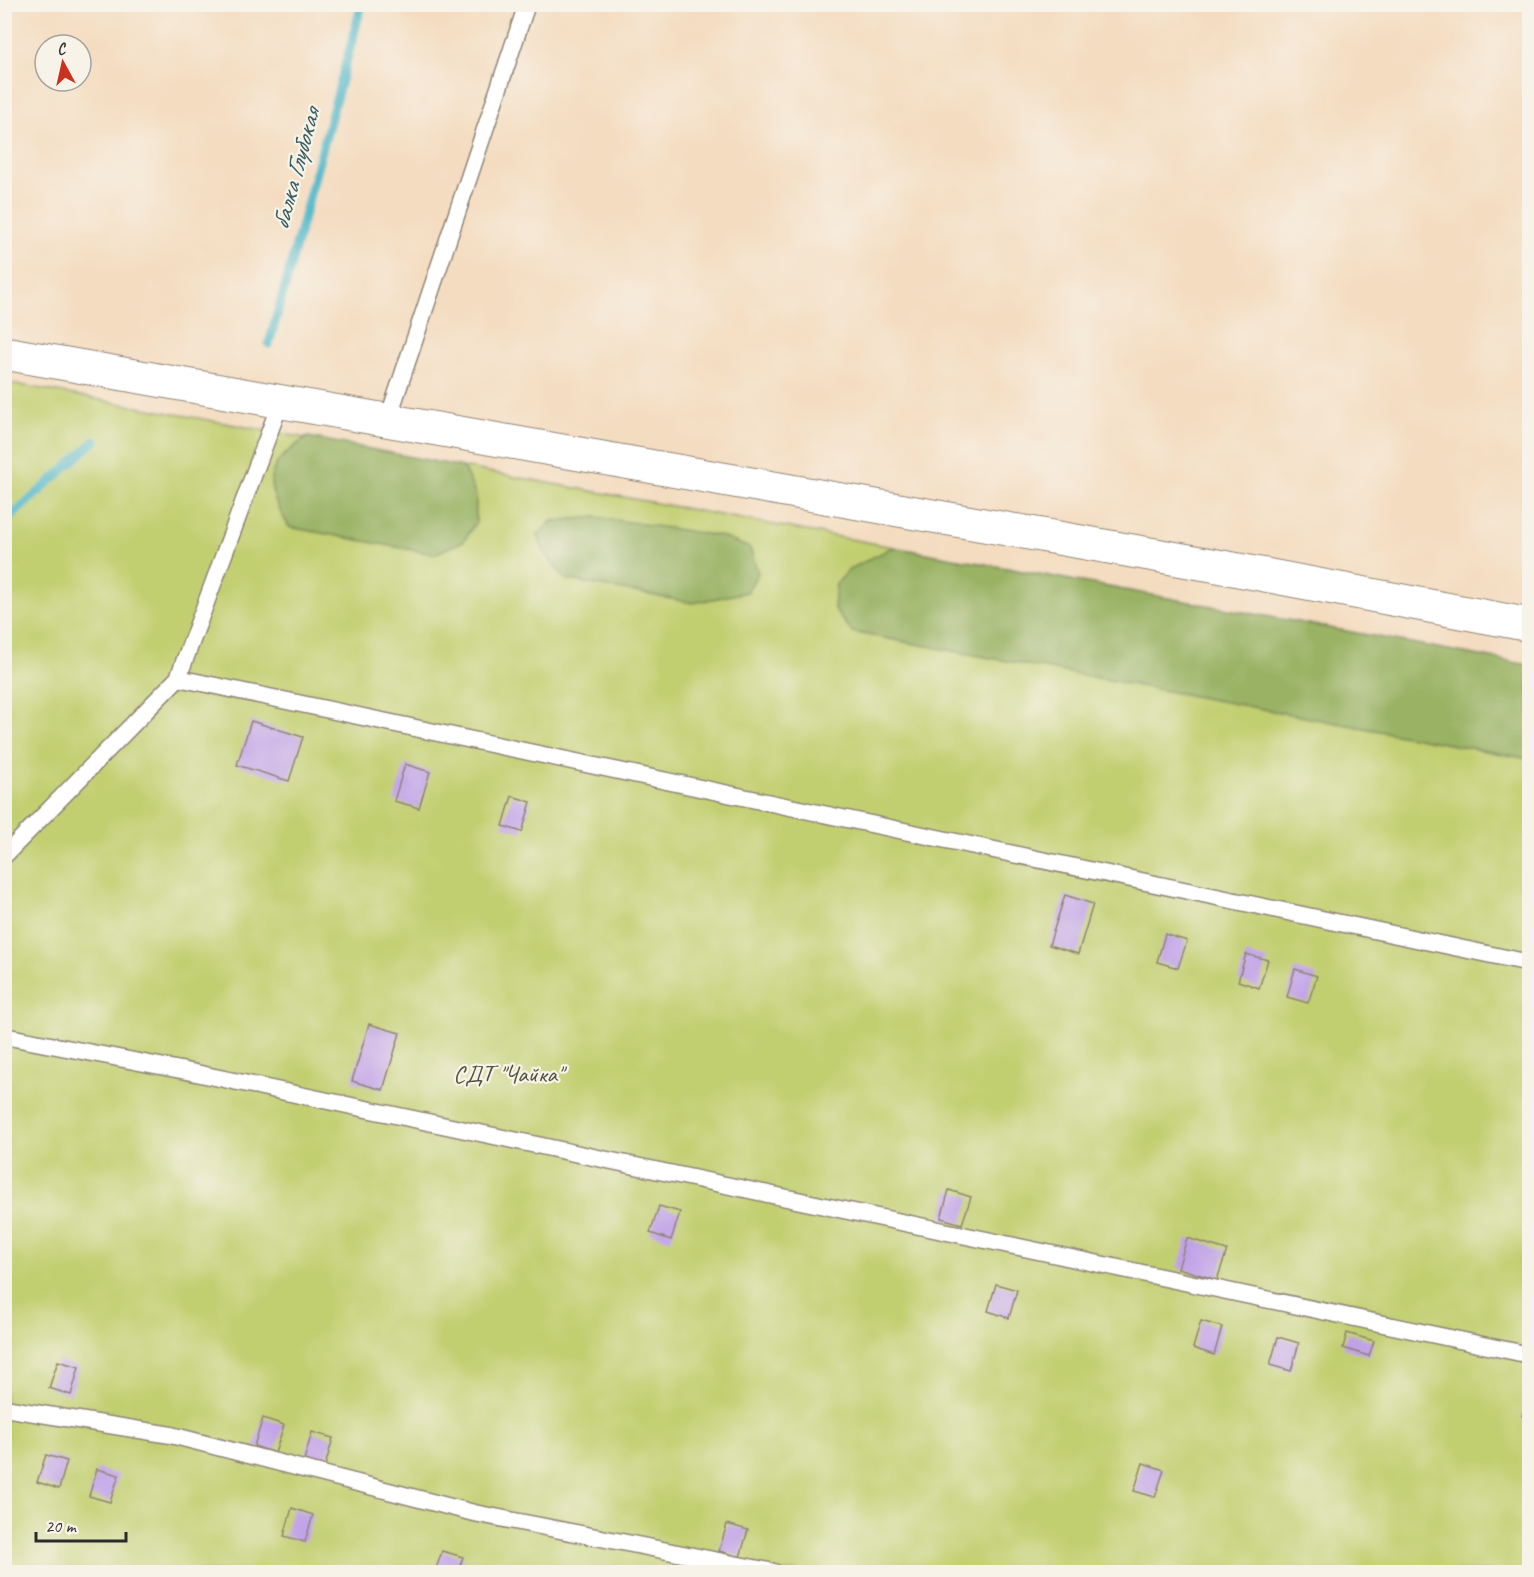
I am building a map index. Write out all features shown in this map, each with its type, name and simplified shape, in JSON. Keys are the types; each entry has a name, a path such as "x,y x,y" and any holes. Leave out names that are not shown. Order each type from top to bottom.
{"main road":[{"path":"4,353 1212,565 1530,625"}],"lane":[{"path":"388,419 527,4"},
{"path":"4,856 178,678 281,401"},
{"path":"178,678 1530,963"},
{"path":"4,1036 191,1072 1530,1355"},
{"path":"4,1408 171,1435 474,1513 774,1572"}],"green space":[{"name":"СДТ \"Чайка\"","path":"4,382 1529,665 1529,1572 5,1572"},
{"path":"308,437 463,467 476,495 476,522 464,541 434,554 289,527 271,487 271,476 282,457"},
{"path":"596,517 720,536 750,548 758,573 747,592 693,603 565,579 543,551 538,534 552,521"},
{"path":"893,547 1529,665 1529,759 852,632 834,609 836,584 850,569"}],"building":[{"path":"251,721 303,737 289,781 237,765"},
{"path":"405,764 430,772 419,808 394,801"},
{"path":"512,796 531,802 522,832 503,826"},
{"path":"1065,895 1093,904 1078,954 1049,945"},
{"path":"1165,934 1187,941 1178,968 1157,962"},
{"path":"1246,954 1268,960 1259,988 1238,981"},
{"path":"1295,969 1317,976 1308,1003 1287,997"},
{"path":"369,1024 400,1033 383,1090 352,1081"},
{"path":"949,1190 971,1197 962,1224 941,1218"},
{"path":"659,1206 680,1212 671,1240 650,1233"},
{"path":"1187,1238 1227,1250 1217,1280 1178,1268"},
{"path":"996,1284 1017,1290 1009,1318 988,1311"},
{"path":"1201,1321 1222,1327 1214,1355 1193,1348"},
{"path":"1347,1333 1374,1341 1369,1356 1343,1348"},
{"path":"1278,1337 1299,1343 1291,1371 1270,1365"},
{"path":"58,1361 79,1367 71,1395 49,1388"},
{"path":"1530,1395 1530,1419 1522,1416"},
{"path":"263,1418 284,1425 275,1453 254,1446"},
{"path":"312,1432 333,1438 325,1466 304,1460"},
{"path":"46,1455 67,1461 59,1489 37,1482"},
{"path":"1143,1463 1164,1470 1155,1497 1134,1491"},
{"path":"97,1469 119,1475 110,1502 89,1496"},
{"path":"292,1508 313,1515 305,1542 284,1536"},
{"path":"727,1524 748,1530 740,1557 719,1551"},
{"path":"442,1551 463,1557 458,1572 435,1572"}],"waterway":[{"name":"балка Глубокая","path":"269,344 362,4"},
{"name":"балка Глубокая","path":"4,523 95,441"}]}
